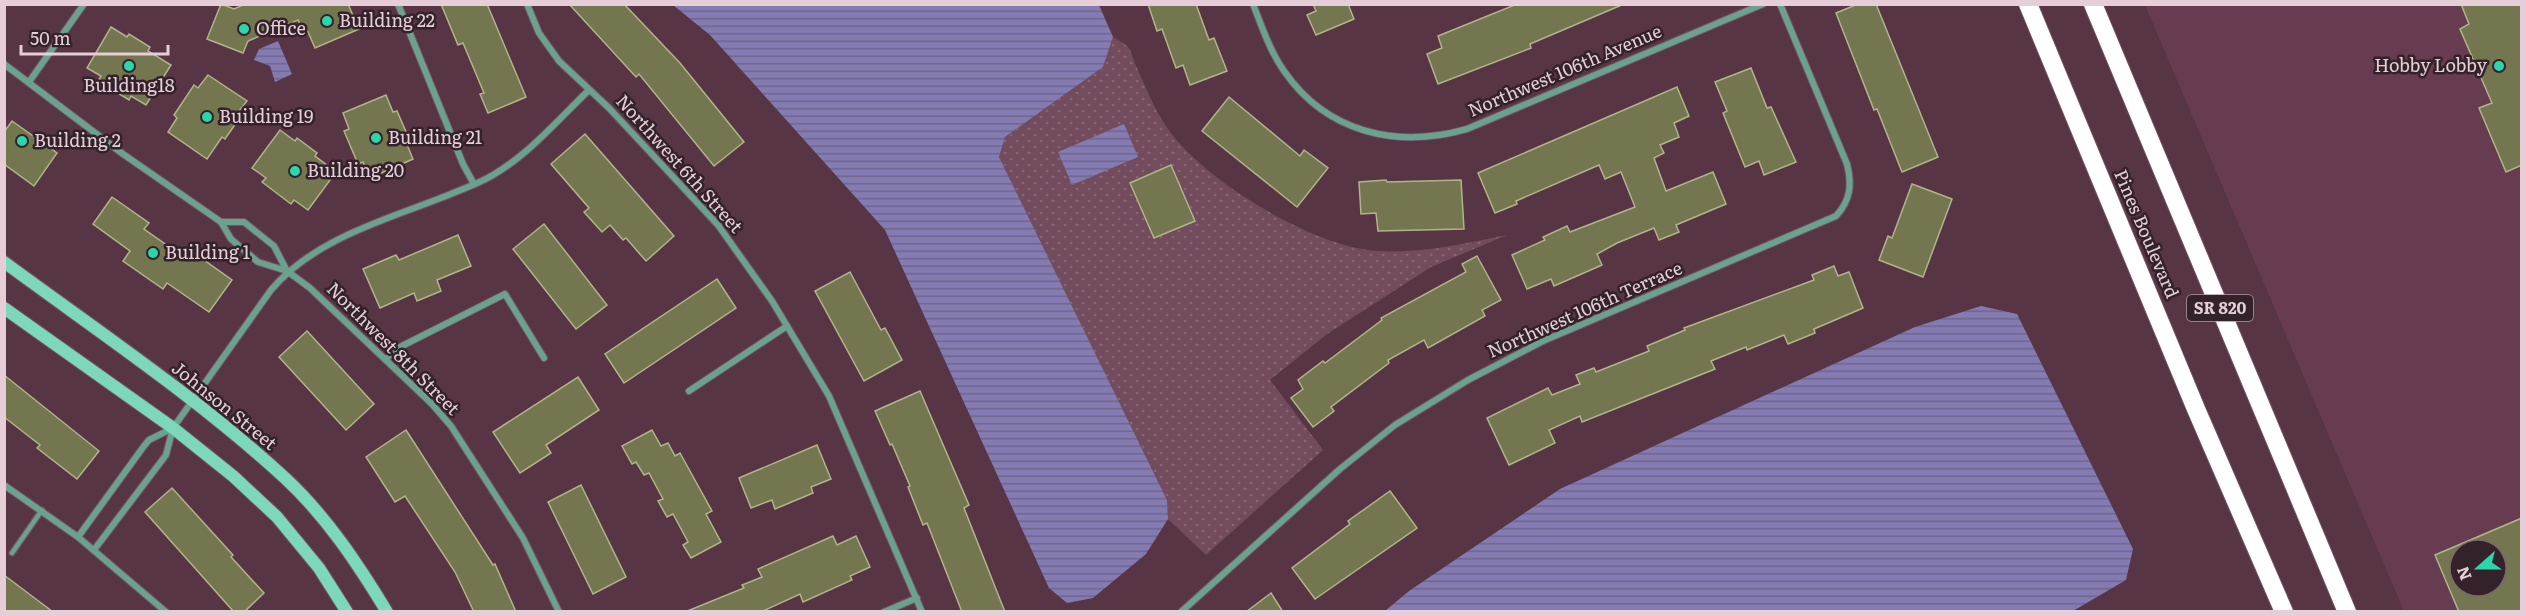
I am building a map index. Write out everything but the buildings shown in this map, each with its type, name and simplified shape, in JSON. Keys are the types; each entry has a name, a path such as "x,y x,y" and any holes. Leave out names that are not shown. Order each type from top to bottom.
{"highway":[{"name":"Pines Boulevard","path":"2028,4 2196,410 2284,612"},
{"name":"SR 820","path":"2093,4 2347,612"}],"street":[{"path":"28,82 84,4"},
{"path":"398,4 463,164 474,184"},
{"name":"Northwest 6th Street","path":"528,4 539,33 559,61 609,108 718,225 787,326 829,396 922,612"},
{"name":"Northwest 106th Avenue","path":"1253,4 1273,52 1298,88 1336,118 1373,134 1412,139 1467,129 1763,4"},
{"name":"Northwest 106th Terrace","path":"1181,612 1349,462 1395,425 1459,385 1543,341 1836,216 1848,198 1851,186 1847,164 1780,4"},
{"name":"Northwest 8th Street","path":"4,64 123,154 221,222 231,239 258,262 287,271 310,288 431,403 451,426 523,538 559,612"},
{"path":"94,550 166,455 173,428 287,271 316,251 352,232 491,177 513,163 589,90"},
{"name":"Northwest 8th Street","path":"221,222 244,222 274,246 287,271"},
{"name":"Johnson Street","path":"4,262 193,401 286,479 328,525 363,573 387,612"},
{"path":"386,359 396,349 505,294 544,358"},
{"path":"4,308 173,428 233,476 277,517 319,568 347,612"},
{"path":"689,391 787,326"},
{"path":"78,537 144,446 173,428"},
{"path":"4,485 78,537 166,612"},
{"path":"884,612 917,598"}],"lane":[{"path":"12,554 42,510"}],"shaded area":[{"path":"673,5 1099,5 1113,37 1103,67 1005,137 999,157 1167,500 1168,519 1146,554 1093,598 1067,603 1049,588 885,230 710,35"},
{"path":"2145,5 2521,5 2521,611 2404,611"},
{"path":"1113,37 1129,49 1159,115 1184,148 1229,186 1283,220 1338,243 1379,251 1434,248 1507,235 1431,267 1327,334 1270,380 1323,450 1206,555 1168,519 1167,500 999,157 1005,137 1103,67"},
{"path":"278,41 292,74 275,82 270,66 254,60 259,49"},
{"path":"1124,124 1138,157 1072,185 1058,152"},
{"path":"1981,306 2017,314 2133,549 2126,580 2073,611 1385,611 1409,591 1560,489 1915,327"}],"place":[{"name":"Building 22","path":"327,21"},
{"name":"Office","path":"244,29"},
{"name":"Building18","path":"129,66"},
{"name":"Hobby Lobby","path":"2499,66"},
{"name":"Building 19","path":"207,117"},
{"name":"Building 21","path":"376,138"},
{"name":"Building 2","path":"22,141"},
{"name":"Building 20","path":"295,171"},
{"name":"Building 1","path":"153,253"}]}
